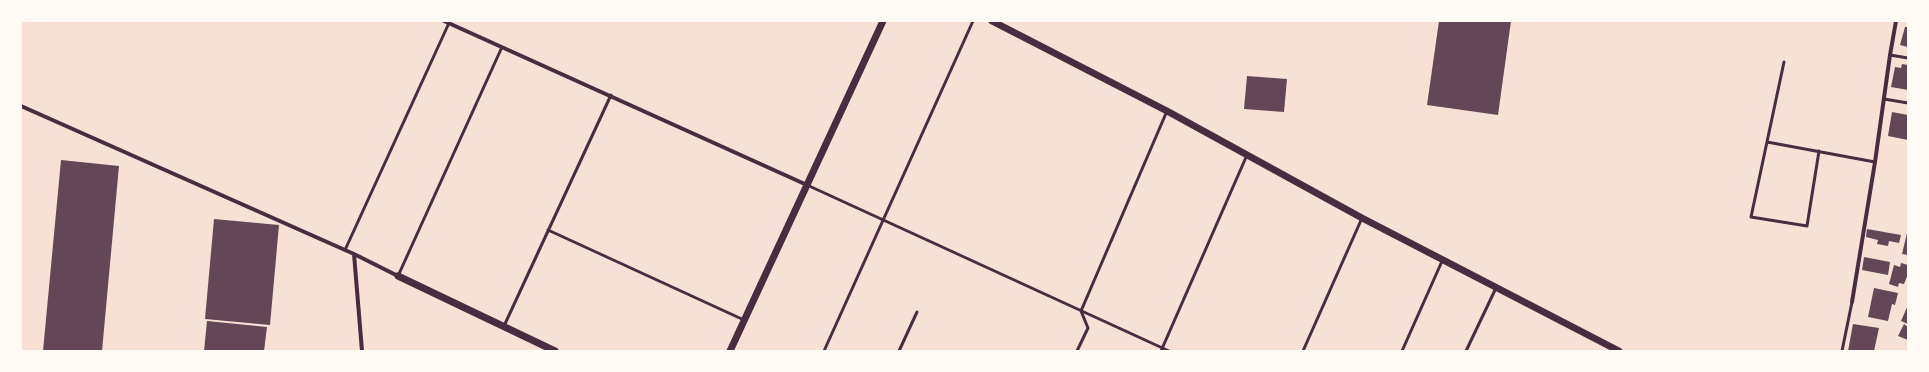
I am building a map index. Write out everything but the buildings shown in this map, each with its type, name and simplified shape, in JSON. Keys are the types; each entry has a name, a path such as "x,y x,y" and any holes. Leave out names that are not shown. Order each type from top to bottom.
{"street":[{"path":"444,21 611,95 807,185"},
{"path":"730,351 883,21"},
{"path":"992,21 1167,111 1362,218 1619,351"},
{"path":"1852,302 1896,21"},
{"path":"21,106 354,254 503,328 554,351"},
{"path":"354,254 362,351"}],"lane":[{"path":"824,351 973,21"},
{"path":"345,250 449,23"},
{"path":"398,276 502,47"},
{"path":"1890,55 1908,58"},
{"path":"1784,62 1751,217 1806,226 1819,151"},
{"path":"503,328 611,95"},
{"path":"1884,99 1908,103"},
{"path":"1077,351 1088,328 1081,311 1167,111"},
{"path":"1767,142 1875,162"},
{"path":"1162,350 1247,155"},
{"path":"807,185 1081,311 1162,350 1169,351"},
{"path":"1303,351 1362,218"},
{"path":"548,230 744,320"},
{"path":"1402,351 1442,259"},
{"path":"1466,351 1496,287"},
{"path":"1842,351 1852,302"},
{"path":"899,351 917,312"}]}
